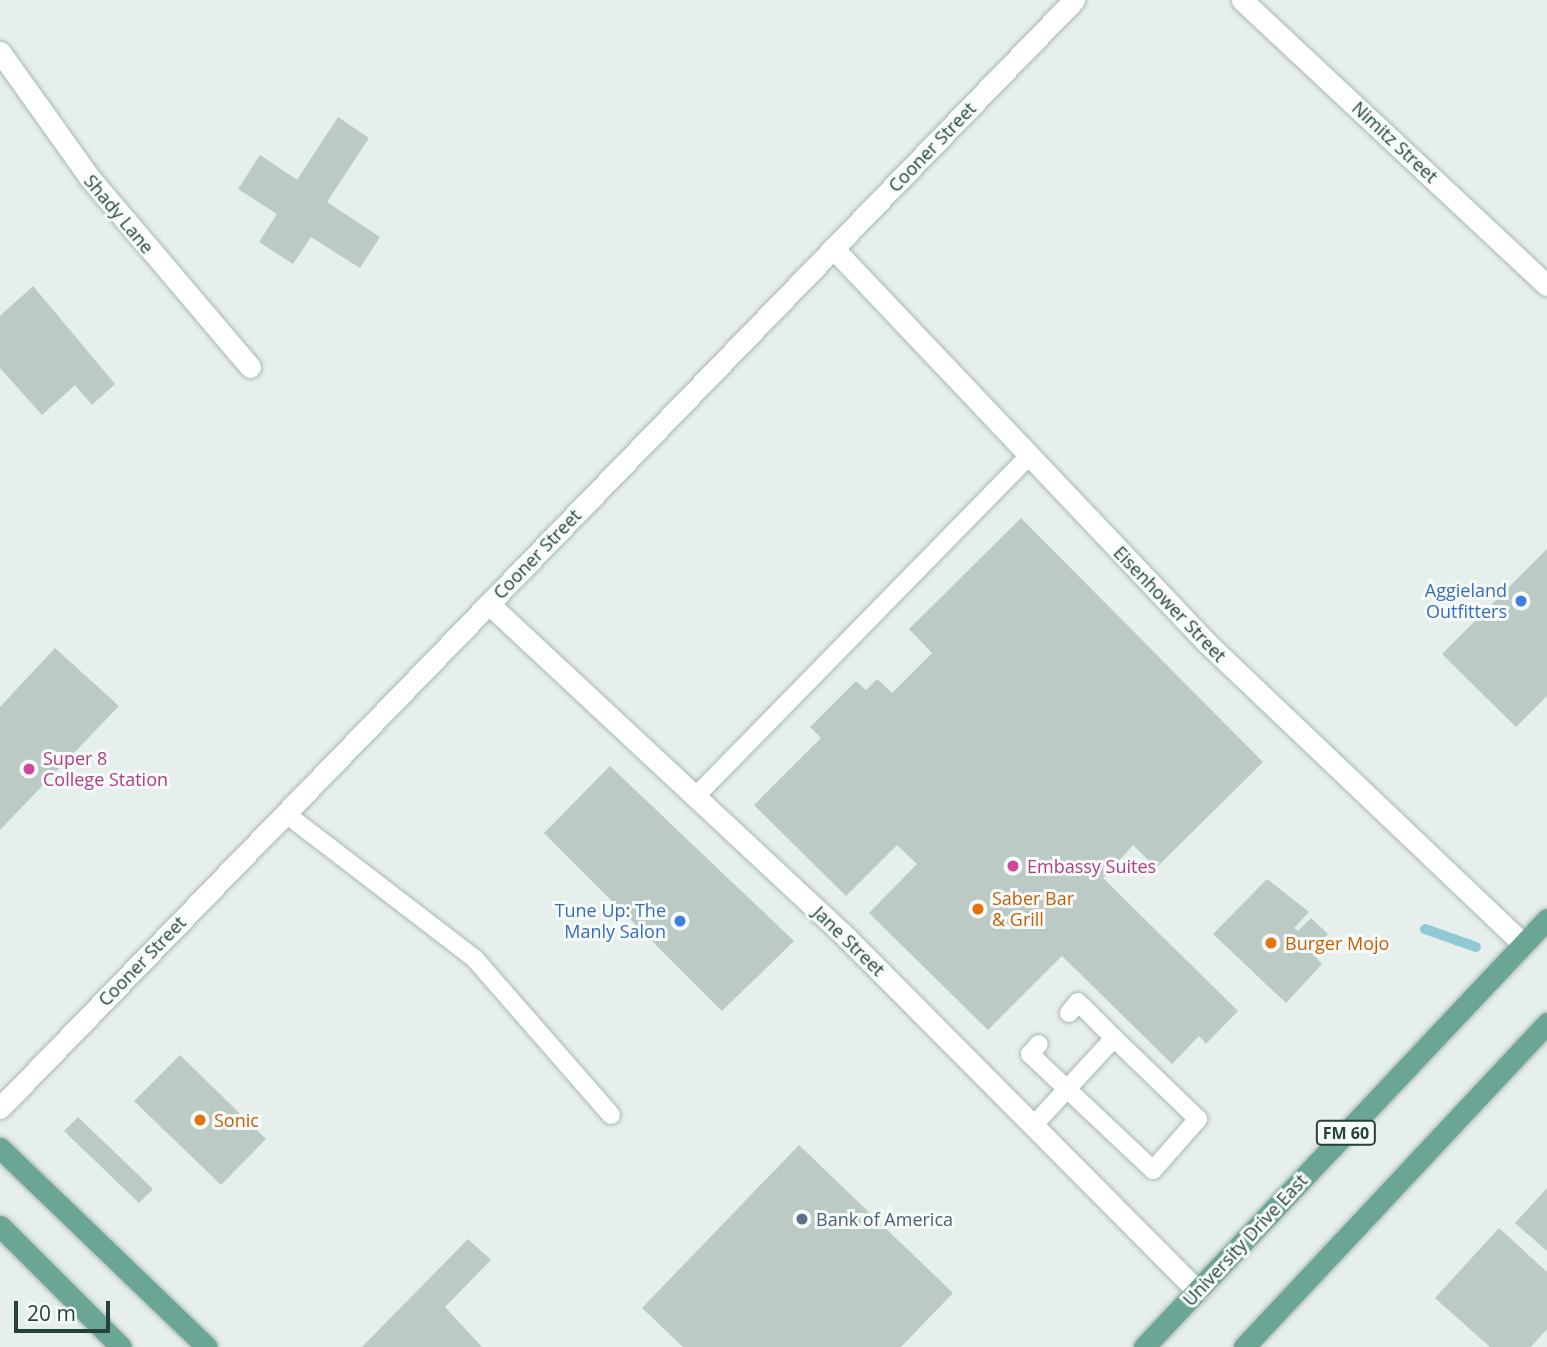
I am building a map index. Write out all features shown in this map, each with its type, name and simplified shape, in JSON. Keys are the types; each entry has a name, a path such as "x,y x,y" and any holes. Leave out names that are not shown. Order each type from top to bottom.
{"main road":[{"name":"University Drive East","path":"1144,1347 1547,919"},
{"path":"1244,1347 1547,1023"},
{"path":"0,1148 207,1347"},
{"path":"0,1226 121,1347"}],"street":[{"name":"Cooner Street","path":"0,1108 1074,0"},
{"name":"Nimitz Street","path":"1242,0 1547,285"},
{"name":"Shady Lane","path":"0,51 89,177 250,367"},
{"name":"Eisenhower Street","path":"833,248 1207,643 1522,944"},
{"name":"Jane Street","path":"489,604 846,937 1198,1291"}],"lane":[{"path":"696,796 1029,456"},
{"path":"285,813 475,959 611,1115"},
{"path":"1039,1044 1030,1054 1153,1170 1198,1119 1078,1002 1069,1013"},
{"path":"1033,1126 1114,1038"}],"building":[{"path":"338,117 369,138 327,202 380,237 360,268 311,237 293,264 259,242 277,214 238,189 260,155 297,180"},
{"path":"33,286 115,384 92,405 75,385 42,415 0,368 0,316"},
{"path":"1021,518 1263,762 1156,868 1133,845 1103,878 1238,1011 1206,1044 1199,1036 1172,1064 1062,956 988,1030 869,913 917,864 897,845 846,896 754,805 821,738 810,727 856,681 866,690 877,679 892,693 932,653 909,629"},
{"name":"Aggieland Outfitters","path":"1547,549 1547,696 1516,727 1442,654"},
{"name":"Super 8 College Station","path":"55,648 119,706 0,830 0,707"},
{"path":"610,766 794,941 722,1011 544,833"},
{"name":"Burger Mojo","path":"1267,879 1309,912 1294,928 1298,931 1311,918 1328,934 1311,952 1322,964 1286,1003 1213,934"},
{"name":"Sonic","path":"180,1055 266,1139 221,1185 134,1101"},
{"path":"78,1117 153,1189 139,1203 64,1131"},
{"name":"Bank of America","path":"799,1145 953,1293 901,1347 683,1347 642,1308"},
{"path":"1547,1188 1547,1251 1515,1223"},
{"path":"1499,1228 1547,1272 1547,1329 1531,1347 1490,1347 1435,1298"},
{"path":"468,1239 491,1260 445,1307 482,1347 362,1347"}],"waterway":[{"path":"1425,929 1476,947"}],"place":[{"name":"Aggieland Outfitters","path":"1521,601"},
{"name":"Super 8 College Station","path":"29,769"},
{"name":"Embassy Suites","path":"1013,866"},
{"name":"Saber Bar & Grill","path":"978,909"},
{"name":"Tune Up: The Manly Salon","path":"680,921"},
{"name":"Burger Mojo","path":"1271,943"},
{"name":"Sonic","path":"200,1120"},
{"name":"Bank of America","path":"802,1219"}]}
